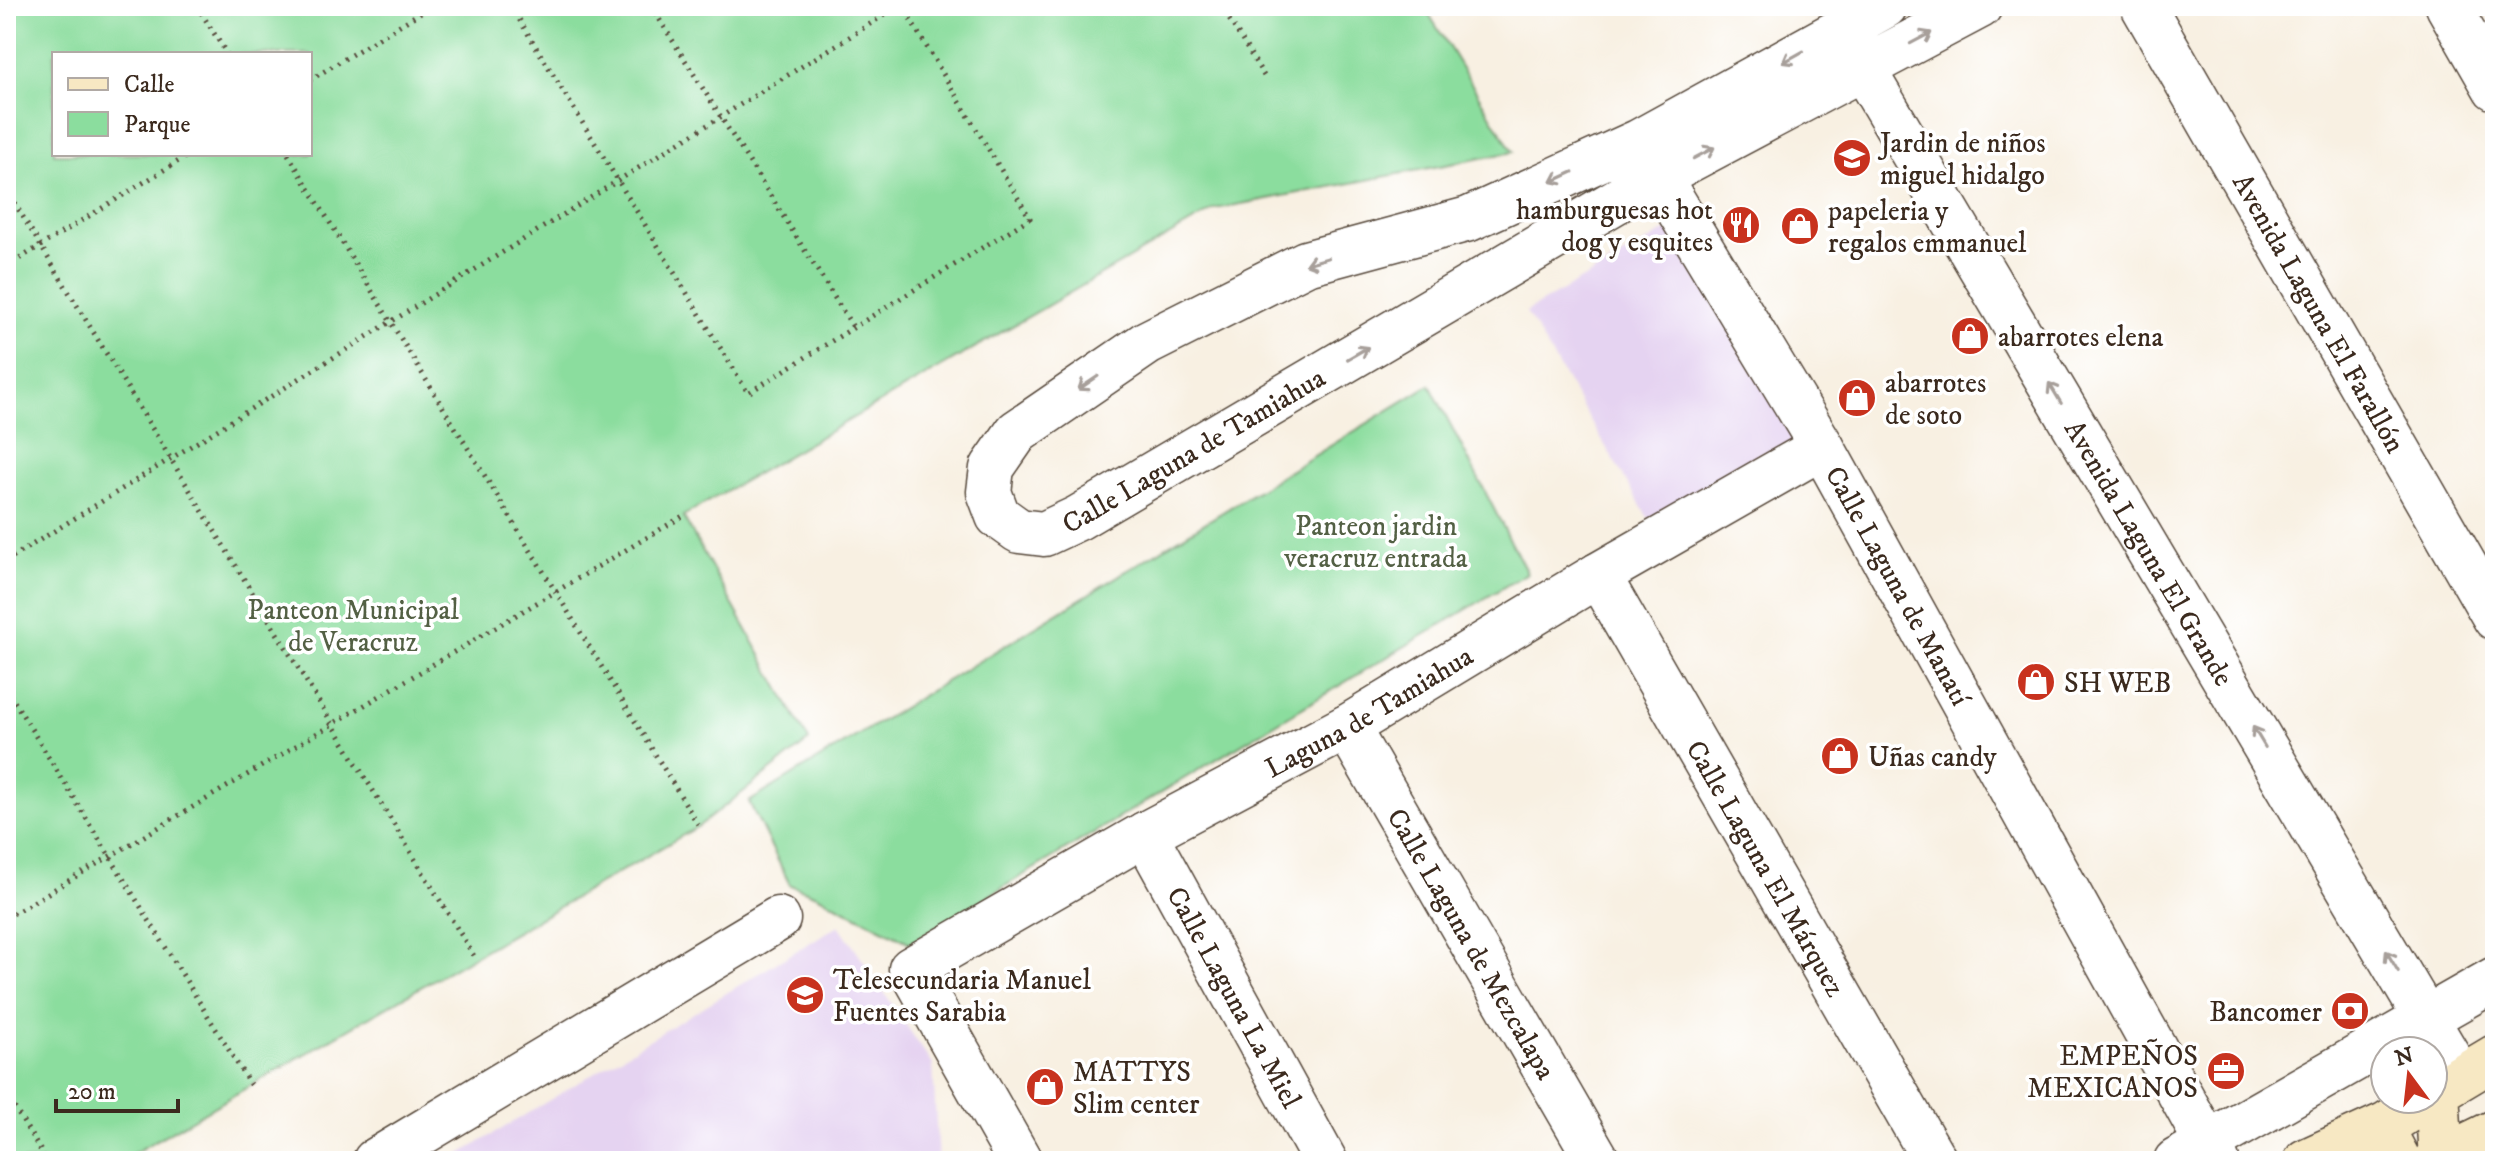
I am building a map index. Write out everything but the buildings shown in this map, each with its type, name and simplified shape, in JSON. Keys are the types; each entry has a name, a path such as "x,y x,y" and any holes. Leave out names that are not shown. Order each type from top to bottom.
{"main road":[{"path":"2419,1154 2450,1083"},
{"path":"2419,1154 2450,1083"},
{"path":"2306,1161 2419,1154 2495,1132"}],"street":[{"name":"Calle Laguna de Tamiahua","path":"1863,12 1649,159 1078,518 1044,534 1019,531 998,516 989,492 992,468 1017,432 1147,343 1306,263 1469,219 1649,159 1863,69 1980,6"},
{"name":"Avenida Laguna El Farallón","path":"2143,6 2495,618"},
{"path":"2448,6 2495,88"},
{"name":"Avenida Laguna El Grande","path":"1863,12 1863,69 2426,1017 2450,1083"},
{"name":"Calle Laguna de Manatí","path":"1649,159 1822,447 2200,1155"},
{"name":"Laguna de Tamiahua","path":"1020,1161 911,969 1145,834 1347,727 1598,575 1822,447"},
{"name":"Calle Laguna El Márquez","path":"1598,575 1935,1161"},
{"name":"Calle Laguna de Mezcalapa","path":"1347,727 1598,1161"},
{"name":"Calle Laguna La Miel","path":"1145,834 1325,1161"},
{"path":"375,1161 778,919"},
{"path":"2200,1155 2426,1017 2495,979"}],"path":[{"path":"197,6 226,52"},
{"path":"312,79 431,6"},
{"path":"6,561 618,180 900,6 1030,218 748,393 618,180 511,6"},
{"path":"651,6 853,327"},
{"path":"1221,6 1264,76"},
{"path":"6,267 187,156"},
{"path":"289,156 699,826"},
{"path":"6,189 474,956"},
{"path":"6,918 683,516"},
{"path":"6,688 251,1086"},
{"path":"6,1094 47,1161"}],"shaded area":[{"path":"1676,225 1807,445 1657,533 1526,312"},
{"name":"Telesecundaria Manuel Fuentes Sarabia","path":"839,925 933,1065 938,1161 449,1161"}],"green space":[{"name":"Panteon Municipal de Veracruz","path":"6,6 1424,6 1513,152 1215,209 683,516 809,741 699,826 120,1161 6,1161"},
{"name":"Panteon jardin veracruz entrada","path":"1430,385 1527,573 910,943 817,895 790,885 749,802"}],"place":[{"name":"Jardin de niños miguel hidalgo","path":"1852,158"},
{"name":"hamburguesas hot dog y esquites","path":"1741,225"},
{"name":"papeleria y regalos emmanuel","path":"1800,226"},
{"name":"abarrotes elena","path":"1970,336"},
{"name":"abarrotes de soto","path":"1857,398"},
{"name":"SH WEB","path":"2036,682"},
{"name":"Uñas candy","path":"1840,756"},
{"name":"Telesecundaria Manuel Fuentes Sarabia","path":"805,995"},
{"name":"Bancomer","path":"2350,1011"},
{"name":"EMPEÑOS MEXICANOS","path":"2226,1071"},
{"name":"MATTYS Slim center","path":"1045,1087"}]}
